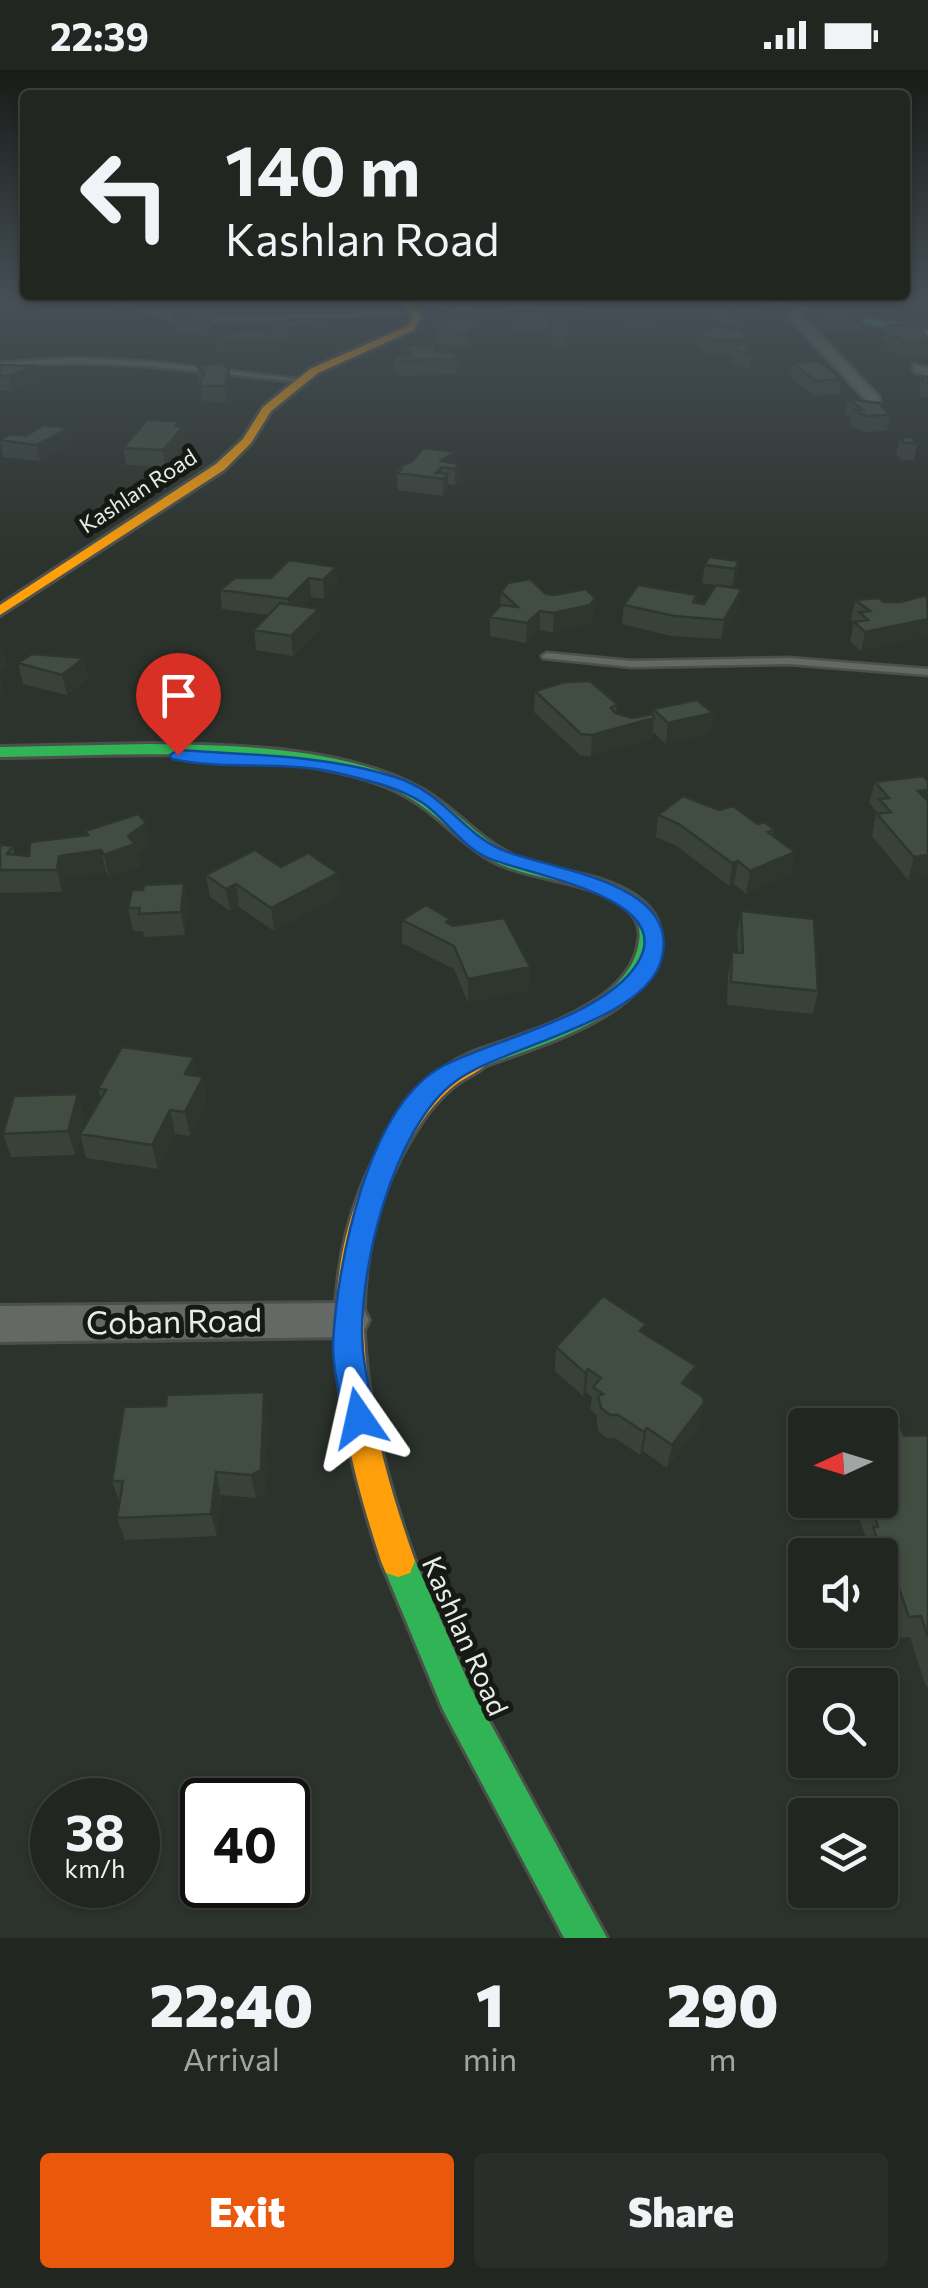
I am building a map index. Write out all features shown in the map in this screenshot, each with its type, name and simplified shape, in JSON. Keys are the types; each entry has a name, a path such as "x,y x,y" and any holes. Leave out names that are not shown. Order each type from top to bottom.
{"street":[{"name":"Kashlan Road","path":"0,610 220,467 247,442 267,409 291,389"},
{"path":"864,389 874,400"},
{"name":"Kashlan Road","path":"0,752 278,760 364,773 430,800 476,842 509,862 612,890 628,900 650,924 650,963 626,991 582,1016 449,1073 416,1102 383,1168 355,1268 348,1320 350,1378 371,1478 416,1615 586,1938"},
{"name":"Coban Road","path":"0,1324 348,1320"}],"lane":[{"path":"547,656 632,664 789,661 928,672"}],"building":[{"path":"848,399 879,403 890,415 866,416 853,410 863,410"},
{"path":"147,420 179,421 175,426 183,427 163,450 123,448"},
{"path":"43,425 69,428 36,445 0,440 11,434 26,436"},
{"path":"912,437 917,443 905,443 900,438"},
{"path":"424,448 455,452 441,461 460,464 455,469 442,467 436,473 448,474 443,479 398,473 402,469 396,468 411,462"},
{"path":"709,557 739,561 735,569 705,565"},
{"path":"289,560 337,567 323,580 309,578 288,599 220,590 235,578 271,578"},
{"path":"530,579 546,594 586,589 595,598 590,605 554,613 540,611 527,623 490,617 501,605 518,607 501,592 508,583"},
{"path":"638,585 697,595 693,602 704,604 716,585 742,589 724,620 674,616 624,605"},
{"path":"927,595 928,619 865,632 854,622 868,620 859,612 870,611 855,600 878,598 900,602"},
{"path":"280,603 319,609 291,636 254,630"},
{"path":"32,654 84,658 62,675 18,663"},
{"path":"590,681 617,704 611,708 615,713 632,718 653,714 654,718 592,735 581,734 535,691 564,682"},
{"path":"697,700 713,713 668,723 653,709"},
{"path":"923,776 928,781 928,790 918,791 928,801 928,855 914,857 877,814 891,812 879,799 889,798 875,782"},
{"path":"683,796 719,810 733,806 758,824 764,822 774,829 768,832 795,852 750,871 738,861 732,863 679,824 658,815"},
{"path":"138,814 146,823 128,836 135,844 104,855 101,850 59,856 57,870 0,870 0,845 13,846 7,854 29,856 30,842 88,835 85,831"},
{"path":"255,850 281,867 308,853 338,873 271,908 236,884 226,889 206,875"},
{"path":"184,883 181,912 139,914 140,908 128,908 132,890 143,890 144,885"},
{"path":"426,905 450,919 446,922 453,926 504,918 530,967 468,979 454,946 402,920"},
{"path":"741,911 814,919 818,991 731,982 732,952 743,953"},
{"path":"122,1047 194,1057 185,1074 203,1077 185,1112 170,1110 152,1145 80,1134 106,1090 98,1089"},
{"path":"78,1094 68,1131 3,1134 14,1096"},
{"path":"603,1296 646,1324 640,1331 696,1366 682,1383 703,1397 704,1403 672,1445 647,1428 644,1432 601,1408 598,1396 603,1394 593,1387 601,1378 588,1369 585,1373 556,1347"},
{"path":"264,1392 261,1470 251,1475 216,1472 211,1514 117,1518 123,1481 112,1481 124,1407 166,1406 167,1395"},
{"path":"898,1426 904,1436 928,1435 928,1637 921,1616 909,1617 898,1586 898,1538 877,1538 873,1527 878,1527 875,1518 898,1518"}],"traffic: fast":[{"path":"0,752 202,750 303,759 352,770 414,793 496,855 524,867 607,889 641,911 651,934 648,959 635,981 587,1015 479,1059"},
{"path":"398,1561 456,1697 586,1938"}],"traffic: slow":[{"path":"0,611 220,467 247,441 267,409 292,389"},
{"path":"398,1561 355,1411 349,1360 353,1277 361,1233 393,1147 416,1110 445,1080 479,1059"}],"route":[{"path":"178,755 333,766 393,782 430,800 476,842 509,862 612,890 643,914 653,934 650,963 626,991 582,1016 449,1073 416,1102 403,1123 383,1168 355,1268 348,1348 359,1418"}]}
